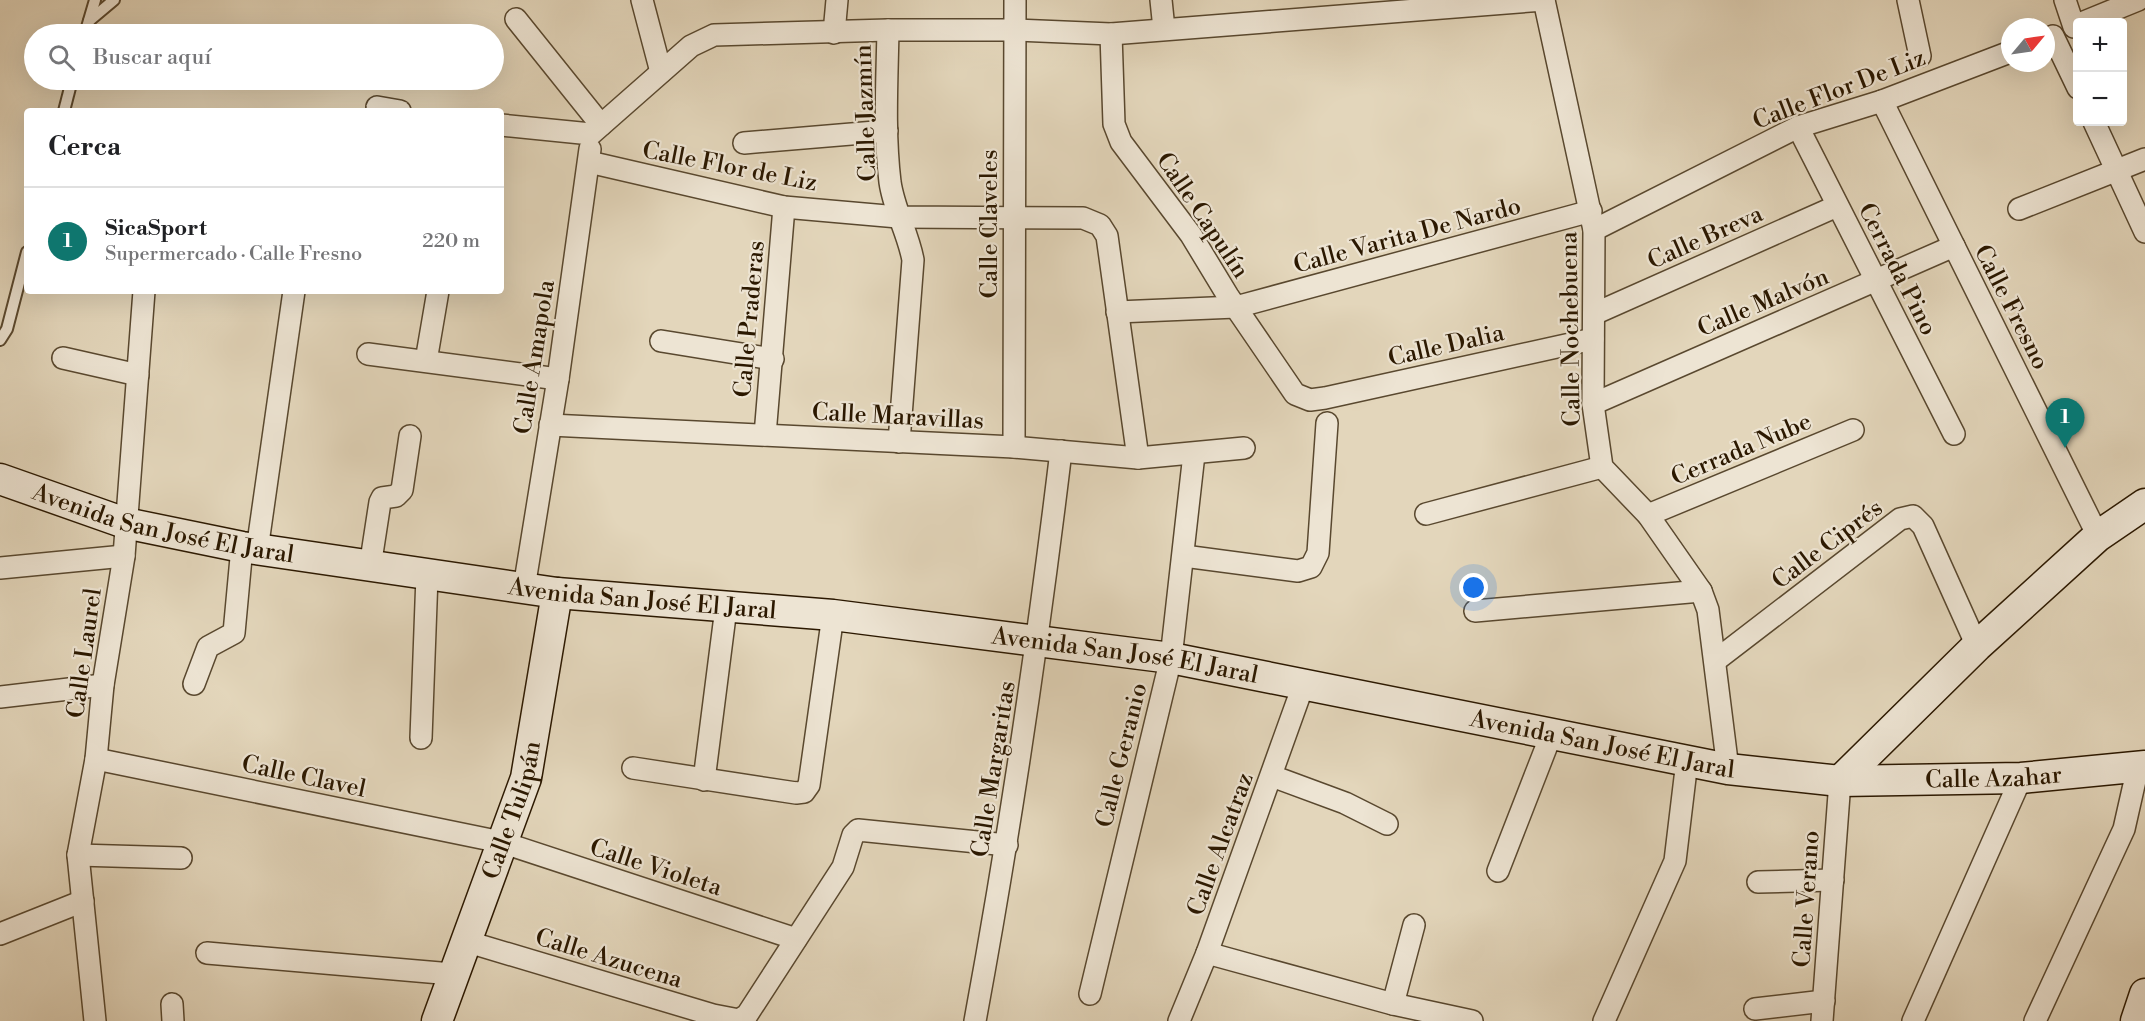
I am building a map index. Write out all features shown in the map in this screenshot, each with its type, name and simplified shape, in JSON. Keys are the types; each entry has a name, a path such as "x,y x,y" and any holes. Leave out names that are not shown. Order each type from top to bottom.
{"street":[{"path":"642,0 661,72"},
{"name":"Calle Jazmín","path":"834,33 837,0"},
{"name":"Calle Claveles","path":"1014,447 1015,0"},
{"path":"1161,0 1164,29"},
{"path":"504,125 596,130 692,46 714,35 888,30 1015,30 1111,34 1415,5 1544,0"},
{"name":"Calle Nochebuena","path":"1544,0 1593,220 1593,404 1602,467"},
{"path":"1908,0 1920,56"},
{"path":"2065,0 2075,18"},
{"path":"2096,18 2138,0"},
{"path":"516,19 596,130"},
{"path":"2055,35 2073,27"},
{"name":"Calle Jazmín","path":"888,30 887,131 891,183 898,217 909,238 914,260 899,442"},
{"name":"Calle Capulín","path":"1111,34 1114,123 1121,142 1191,235 1295,394 1310,400"},
{"path":"2055,48 2073,79"},
{"name":"Calle Flor De Liz","path":"1593,220 1798,127 1882,101 2001,55"},
{"name":"Calle Fresno","path":"1882,101 2098,536"},
{"path":"376,107 382,108"},
{"path":"2096,126 2145,232"},
{"name":"Cerrada Pino","path":"1798,127 1874,282 1954,434"},
{"name":"Calle Amapola","path":"524,588 558,379 589,162 596,130"},
{"path":"744,143 887,131"},
{"path":"2019,209 2145,159"},
{"name":"Calle Flor de Liz","path":"589,162 784,207 898,217 1083,218 1100,225 1107,236 1117,312"},
{"name":"Calle Breva","path":"1594,314 1837,206"},
{"name":"Calle Praderas","path":"765,435 784,207"},
{"name":"Calle Varita De Nardo","path":"1117,312 1236,307 1593,220"},
{"name":"Calle Malvón","path":"1593,404 1954,246"},
{"name":"Calle Laurel","path":"95,1021 78,855 96,759 103,685 124,556 144,294"},
{"path":"194,684 208,647 234,633 293,294"},
{"path":"426,361 437,294"},
{"path":"1117,312 1138,458"},
{"name":"Calle Dalia","path":"1310,400 1593,339"},
{"path":"661,341 773,359"},
{"path":"368,354 558,379"},
{"path":"63,358 138,375"},
{"path":"1184,556 1298,571 1311,567 1318,553 1327,423"},
{"name":"Calle Maravillas","path":"550,425 1014,447 1138,458 1244,448"},
{"name":"Cerrada Nube","path":"1648,515 1853,430"},
{"path":"370,567 380,502 382,498 396,496 402,490 410,436"},
{"name":"Calle Margaritas","path":"975,1021 1007,845 1038,643 1061,452"},
{"name":"Calle Geranio","path":"1090,994 1171,658 1194,454"},
{"path":"1426,514 1602,467 1648,515 1701,591 1708,610 1728,769"},
{"name":"Avenida San José El Jaral","path":"0,478 125,523 250,549 557,593 833,615 1038,643 1171,658 1728,769 1840,781"},
{"path":"1840,781 1977,646 2098,536 2145,504"},
{"name":"Calle Ciprés","path":"1715,661 1900,519 1913,516 1923,526 1977,646"},
{"path":"0,567 124,556"},
{"path":"422,738 428,576"},
{"path":"1475,611 1701,591"},
{"name":"Calle Tulipán","path":"436,1021 526,778 557,593"},
{"path":"704,780 726,608"},
{"path":"633,768 796,793 804,792 809,785 833,615"},
{"name":"Calle Alcatraz","path":"1179,1021 1207,953 1304,683"},
{"path":"0,697 103,685"},
{"path":"1498,871 1551,735"},
{"name":"Calle Clavel","path":"96,759 501,843"},
{"path":"1604,1021 1675,861 1687,760"},
{"path":"2036,1021 2124,828 2142,766"},
{"name":"Calle Azahar","path":"1840,781 2021,778 2142,766"},
{"path":"1272,776 1345,803 1388,824"},
{"path":"1913,1021 2021,778"},
{"name":"Calle Verano","path":"1823,1011 1840,781"},
{"path":"739,1020 747,1015 843,867 853,835 858,830 1007,845"},
{"name":"Calle Violeta","path":"501,843 796,939"},
{"path":"78,855 181,858"},
{"path":"1758,882 1833,880"},
{"path":"0,934 83,902"},
{"path":"1393,1004 1414,925"},
{"name":"Calle Azucena","path":"465,941 712,1018 739,1020"},
{"path":"207,953 452,974"},
{"path":"1207,953 1393,1004 1472,1021"},
{"path":"1755,1009 1823,1011"}],"lane":[{"path":"88,24 95,0"},
{"path":"89,21 114,0"},
{"path":"65,108 69,90"},
{"path":"0,340 24,262"}],"place":[{"name":"SicaSport","path":"2065,448"}]}
